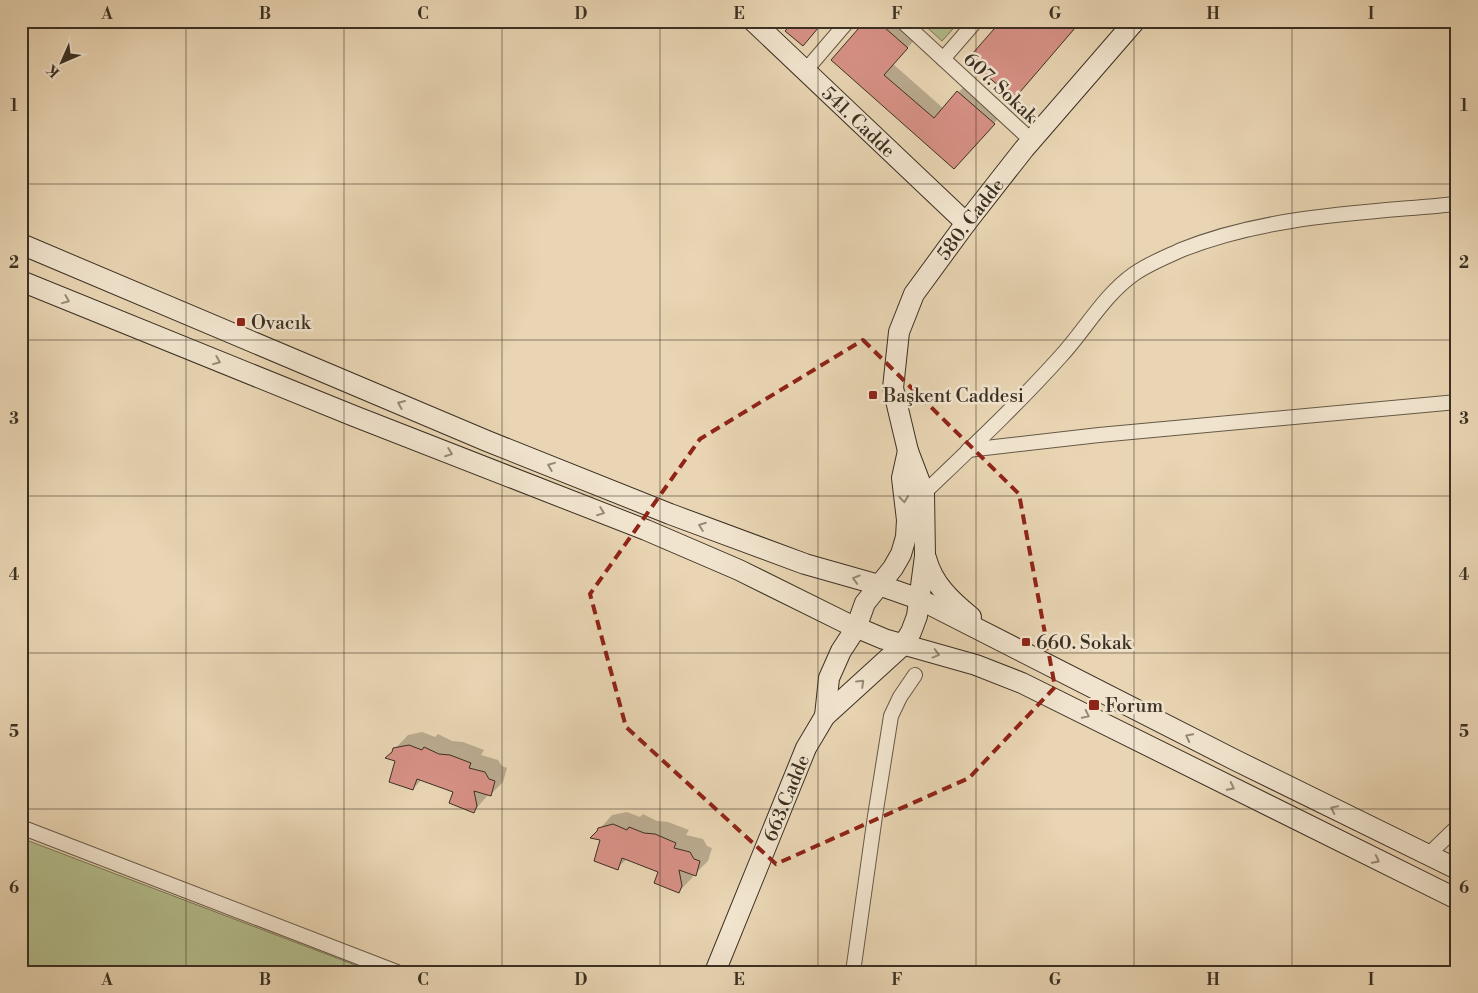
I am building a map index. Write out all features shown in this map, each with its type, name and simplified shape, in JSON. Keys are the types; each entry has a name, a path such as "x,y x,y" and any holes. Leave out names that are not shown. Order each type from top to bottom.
{"main road":[{"name":"541. Cadde","path":"754,21 966,222"},
{"name":"580. Cadde","path":"926,556 924,493 908,451 893,388 899,332 914,294 966,222 1031,140 1135,21"},
{"path":"21,244 487,441 805,564 879,585 919,599 1235,760 1457,869"},
{"path":"21,281 354,416 646,530 738,570 856,628 903,645 976,665 1022,683 1457,899"},
{"name":"663.Cadde","path":"715,972 806,748 825,716 829,678 841,652 856,628 866,603 897,561 906,537 902,478 908,451"},
{"path":"825,716 903,645 911,632 916,616 926,556"},
{"path":"926,556 932,576 941,590 969,616 997,638"}],"street":[{"path":"806,70 848,21"},
{"name":"607. Sokak","path":"902,21 1031,140"},
{"path":"942,59 976,21"},
{"path":"924,493 1047,372 1114,292 1134,274 1167,256 1202,242 1237,232 1303,219 1457,204"},
{"path":"968,450 1099,435 1457,402"},
{"path":"853,972 891,716 900,697 915,675"},
{"path":"21,827 394,971"},
{"path":"1428,855 1457,827"}],"highlighted area":[{"path":"863,340 1019,494 1055,687 969,778 776,864 626,727 590,594 700,439"}],"green space":[{"path":"920,21 960,21 942,41"},
{"path":"21,838 363,968 364,972 21,972"}],"building":[{"path":"794,21 824,21 803,46 785,31"},
{"path":"865,21 877,21 908,48 884,75 934,118 957,91 995,124 954,169 831,60"},
{"path":"1001,21 1081,21 1014,99 966,61"},
{"path":"409,745 422,750 424,747 439,754 450,755 471,763 469,768 485,772 489,779 495,781 491,796 474,791 477,806 474,813 449,803 453,792 417,779 413,790 389,782 395,761 385,758 392,752 393,748"},
{"path":"613,824 627,830 629,827 644,833 655,834 676,843 674,848 690,852 694,859 700,861 696,876 679,870 682,886 679,893 654,883 658,872 622,858 618,870 594,861 600,840 590,838 598,828"}],"place":[{"name":"Ovacık","path":"241,322"},
{"name":"Başkent Caddesi","path":"873,395"},
{"name":"660. Sokak","path":"1026,642"},
{"name":"Forum","path":"1094,705"}]}
